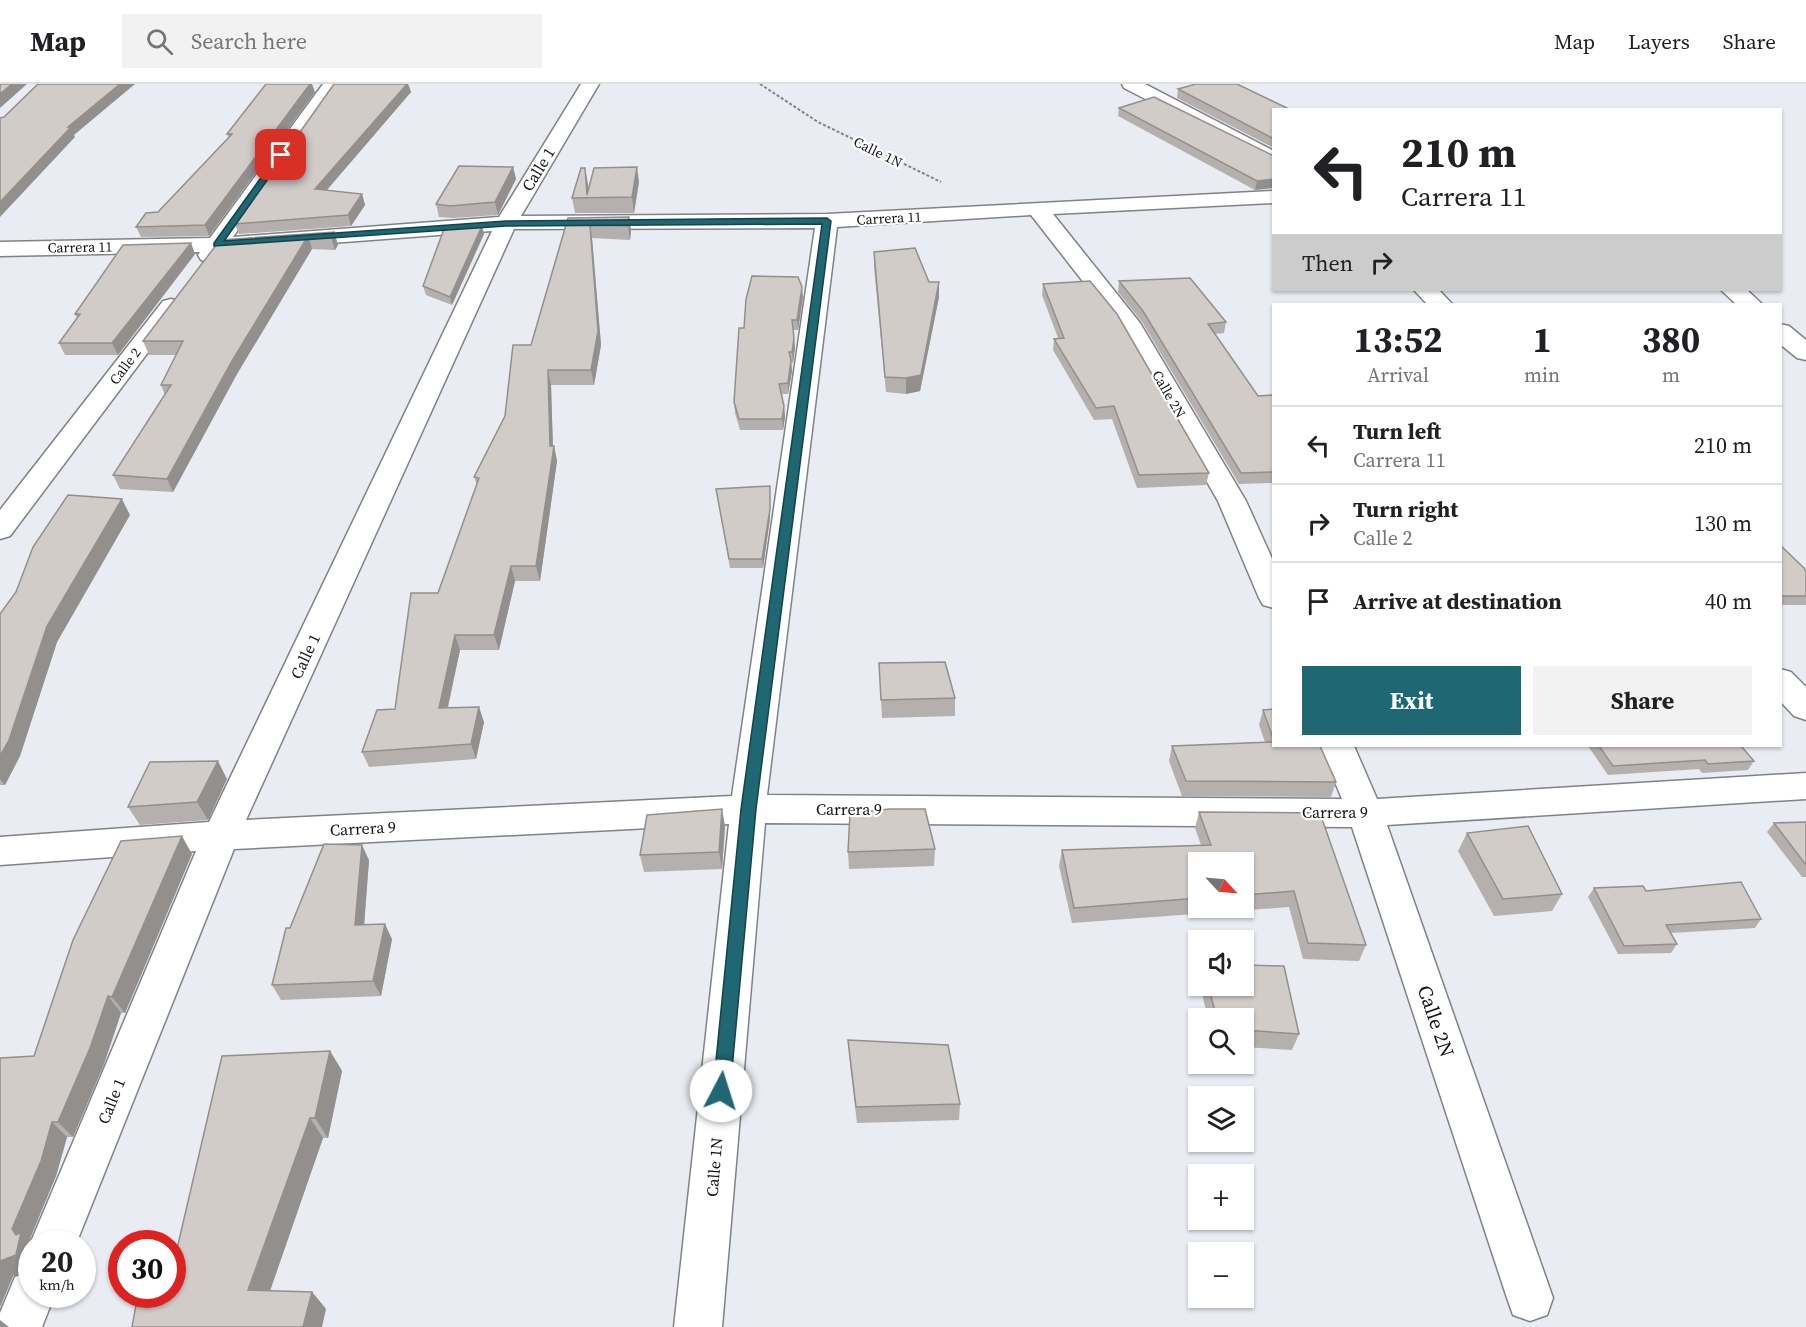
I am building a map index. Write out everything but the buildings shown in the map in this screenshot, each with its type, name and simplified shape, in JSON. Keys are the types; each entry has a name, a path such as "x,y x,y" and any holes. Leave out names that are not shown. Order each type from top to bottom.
{"street":[{"path":"196,273 332,84"},
{"name":"Calle 1","path":"58,1230 221,835 506,223 590,84"},
{"path":"1131,84 1272,158"},
{"name":"Carrera 11","path":"0,249 217,244 506,223 827,221 1272,197"},
{"name":"Calle 2N","path":"1037,208 1128,323 1232,501 1272,593"},
{"name":"Calle 1N","path":"698,1327 748,809 827,221"},
{"path":"1427,291 1439,303"},
{"path":"1734,291 1749,303"},
{"name":"Calle 2","path":"0,530 181,292"},
{"path":"1782,333 1806,353"},
{"path":"1782,682 1806,708"},
{"name":"Calle 2N","path":"1337,747 1365,813 1530,1298"},
{"name":"Carrera 9","path":"0,851 221,835 748,809 1365,813 1806,786"},
{"path":"18,1327 26,1308"}],"path":[{"name":"Calle 1N","path":"760,84 818,122 1000,212"}],"route":[{"path":"281,155 217,244 506,223 827,221 748,809 721,1091"}]}
